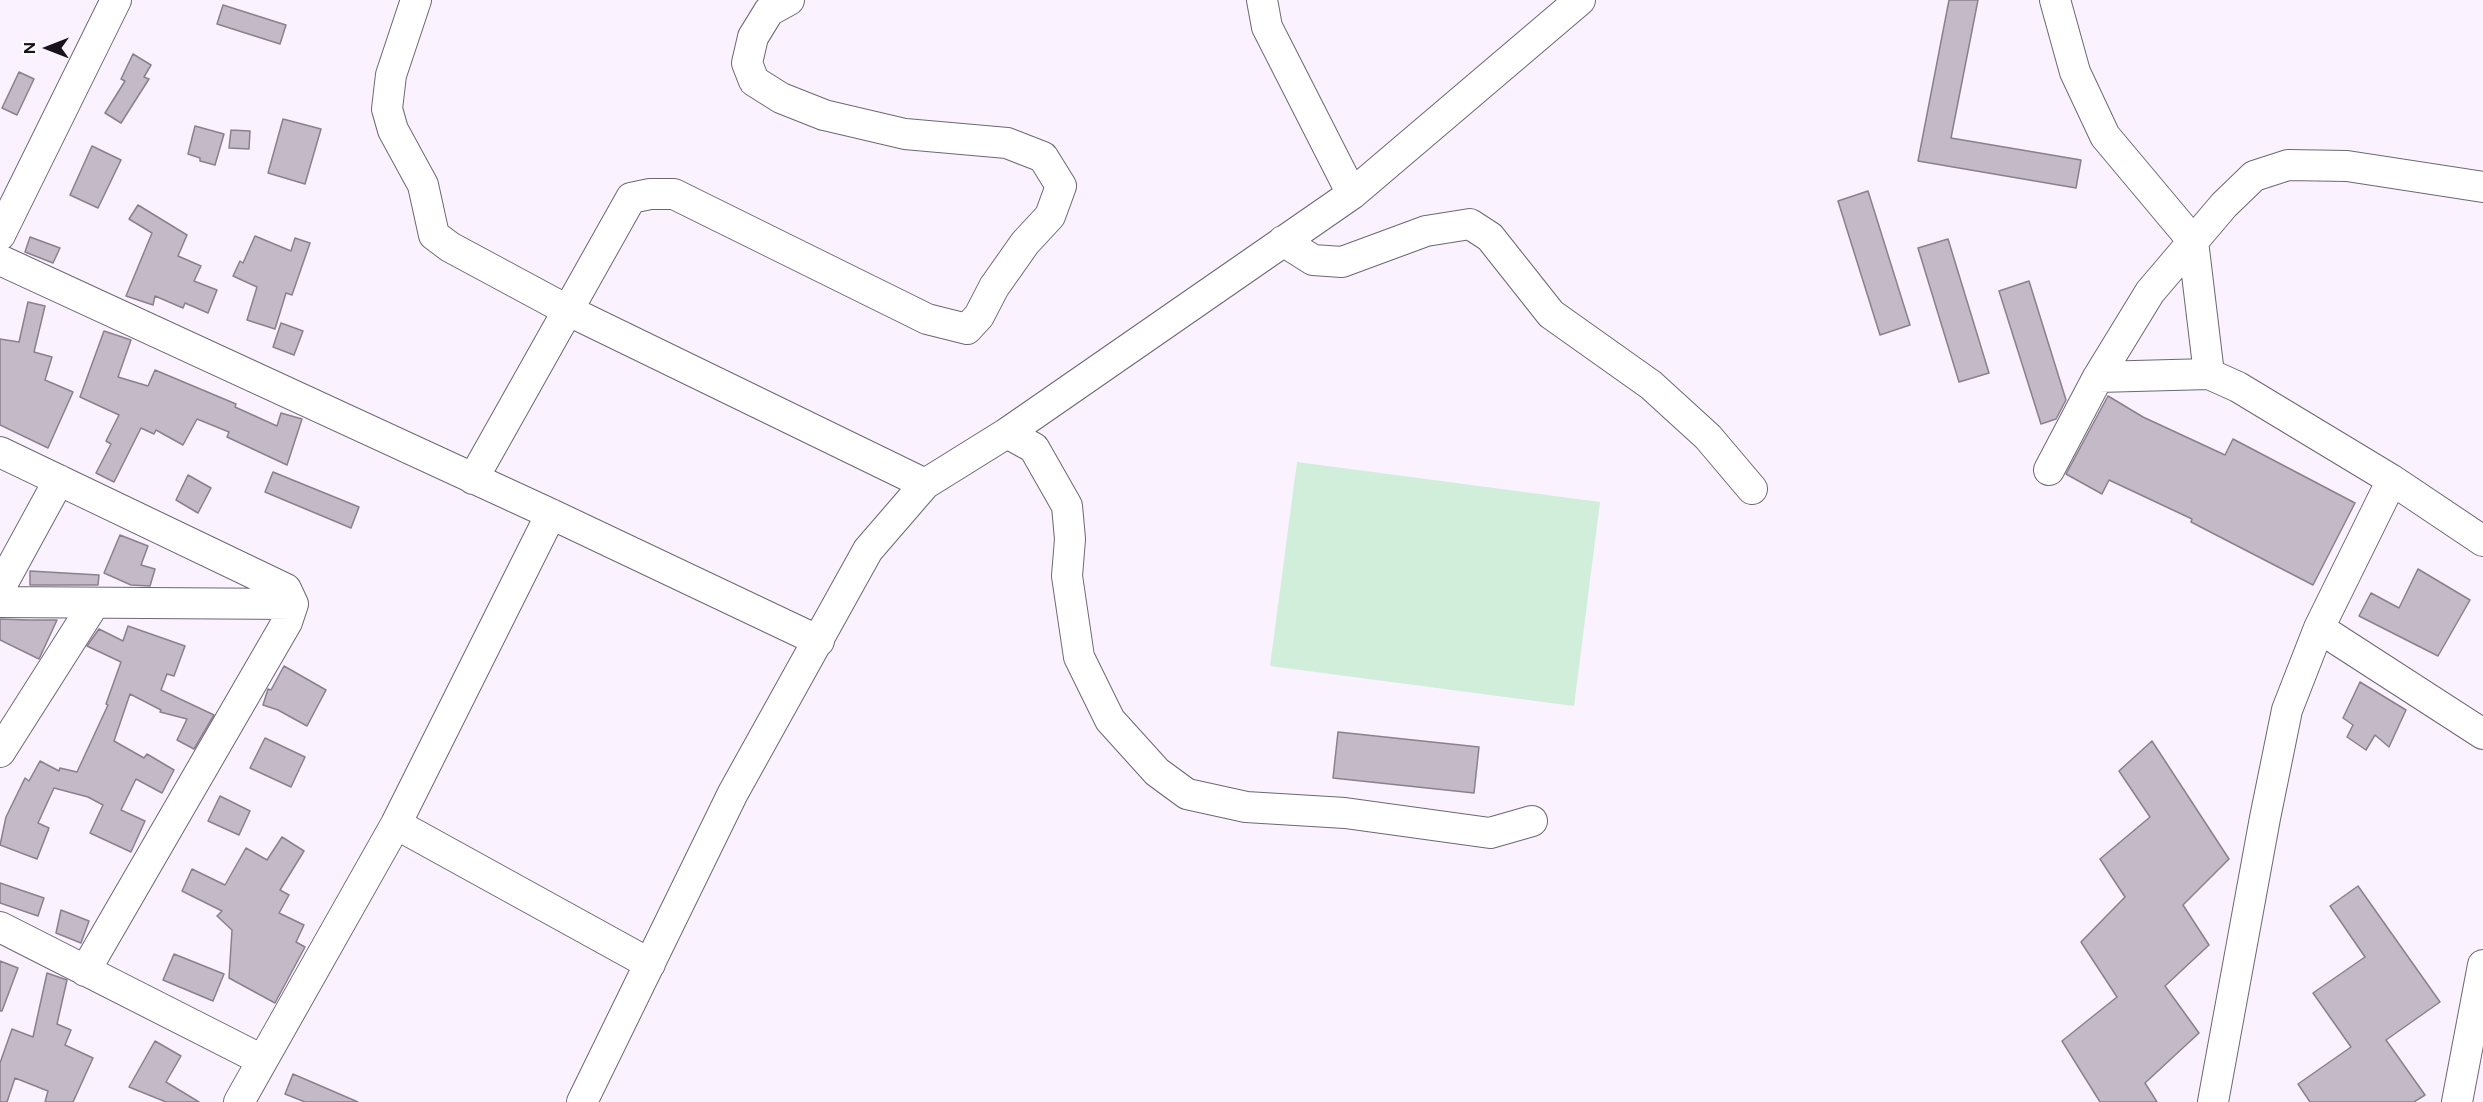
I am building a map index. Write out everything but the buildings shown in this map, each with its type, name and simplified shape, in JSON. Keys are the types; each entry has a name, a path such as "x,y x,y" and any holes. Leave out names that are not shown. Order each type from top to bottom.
{"street":[{"path":"0,235 116,0"},
{"path":"416,0 391,75 387,109 393,130 423,185 434,235 450,248 567,310 925,484"},
{"path":"473,479 631,198 650,194 674,194 927,319 967,329 979,316 994,287 1025,243 1050,216 1061,186 1043,157 1007,143 905,134 824,116 781,98 754,81 747,63 753,37 769,11 789,0"},
{"path":"1262,0 1267,27 1352,194"},
{"path":"582,1102 733,793 868,550 925,484 1007,433 1352,194 1580,0"},
{"path":"2055,0 2075,72 2105,136 2193,241 2209,374"},
{"path":"2049,470 2098,377 2150,292 2193,241 2254,176 2288,165 2347,166 2483,187"},
{"path":"1283,241 1313,260 1342,262 1426,231 1470,224 1490,237 1551,314 1651,385 1708,437 1752,489"},
{"path":"0,261 551,514 819,641"},
{"path":"2098,377 2209,374 2238,387 2392,480 2483,541"},
{"path":"1007,433 1034,448 1067,506 1070,539 1067,576 1079,657 1110,720 1156,772 1187,794 1246,807 1345,813 1490,833 1532,821"},
{"path":"0,452 286,589 293,604 287,622 85,971"},
{"path":"0,588 58,480"},
{"path":"2213,1102 2287,710 2319,628 2392,480"},
{"path":"239,1102 396,824 551,514"},
{"path":"0,602 293,604"},
{"path":"0,752 94,604"},
{"path":"2319,628 2483,735"},
{"path":"396,824 650,964"},
{"path":"0,927 262,1060"},
{"path":"2457,1102 2483,965"}],"green space":[{"path":"1297,462 1600,502 1574,706 1270,666"}]}
